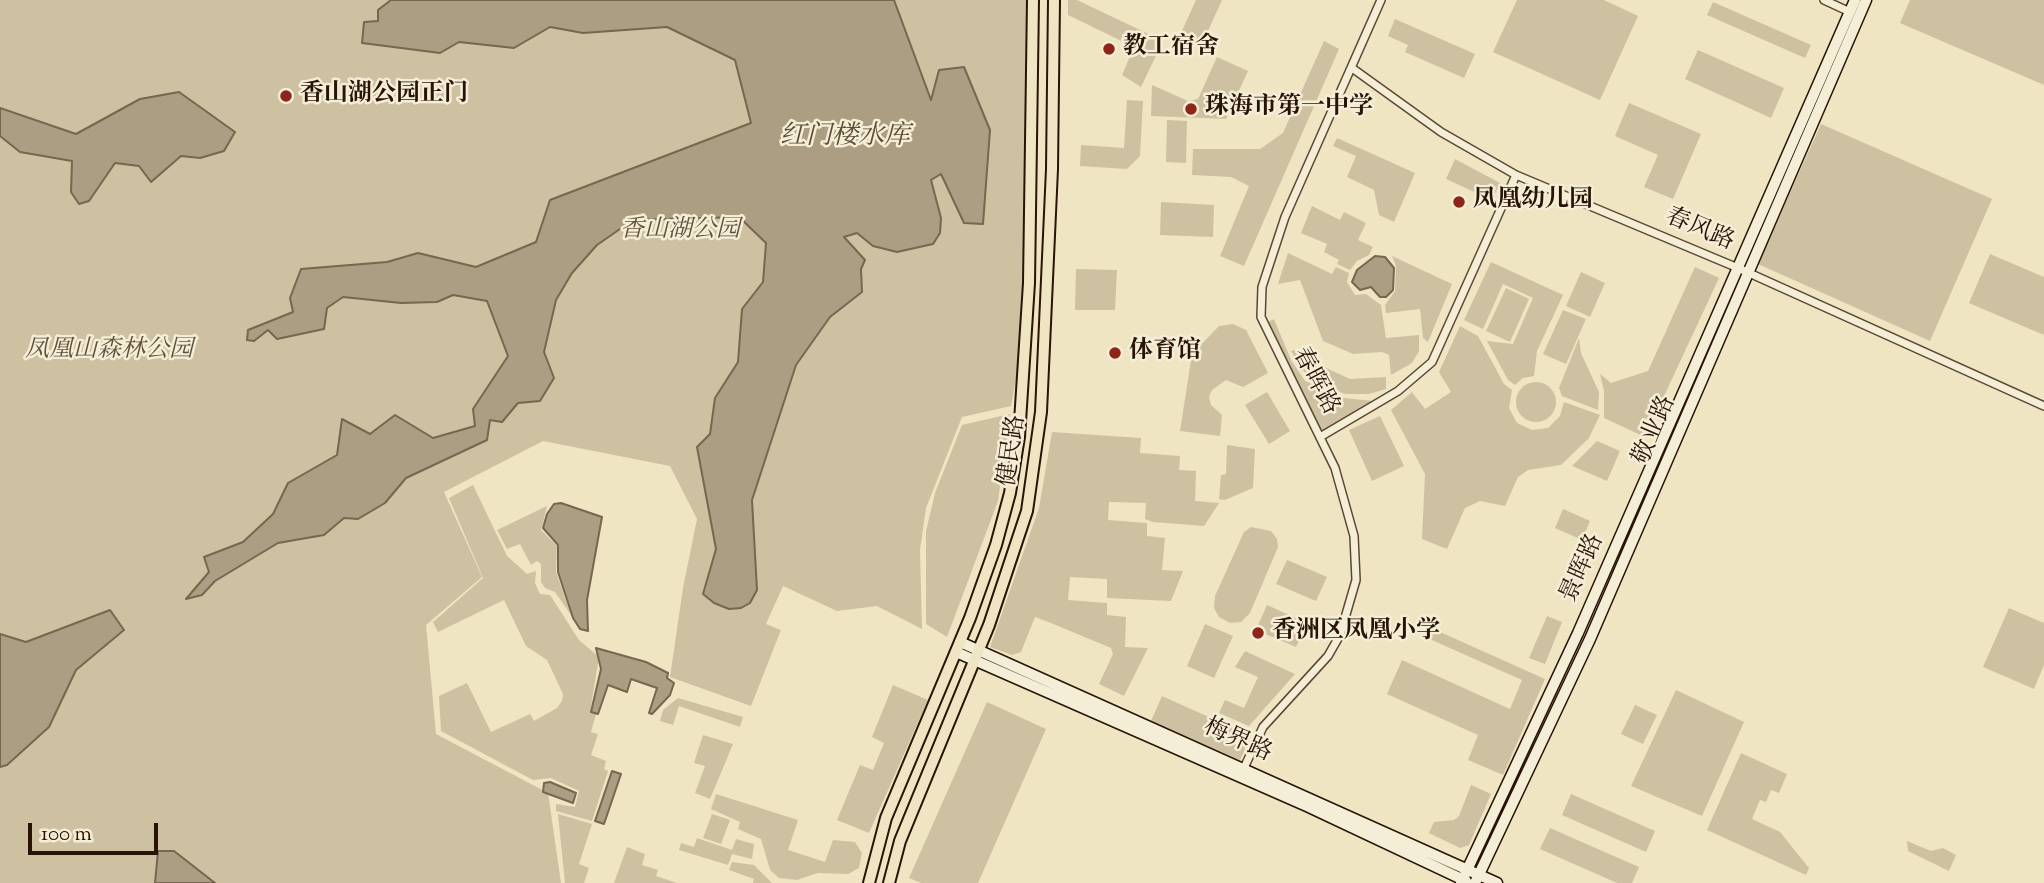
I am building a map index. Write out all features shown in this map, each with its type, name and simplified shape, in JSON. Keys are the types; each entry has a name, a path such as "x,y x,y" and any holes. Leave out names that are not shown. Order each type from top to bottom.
{"main road":[{"name":"健民路","path":"869,883 886,818 958,647 1005,516 1019,437 1028,283 1032,0"},
{"name":"健民路","path":"889,883 900,841 977,656 1027,511 1040,430 1052,169 1054,0"},
{"name":"敬业路","path":"1469,879 1590,639 1855,0"},
{"name":"敬业路","path":"1742,270 1866,0"},
{"path":"958,647 1469,879"},
{"name":"梅界路","path":"977,656 1244,768 1469,879 1497,883"}],"street":[{"name":"春晖路","path":"1244,768 1263,727 1328,656 1340,635 1354,589 1357,558 1354,536 1335,468 1279,359 1261,317 1262,287 1285,217 1381,0"},
{"path":"1824,0 1850,12"},
{"name":"春风路","path":"1352,68 1441,132 1516,175 1742,270 2044,406"},
{"path":"1321,437 1398,391 1432,362 1516,175"}],"green space":[{"name":"香山湖公园","path":"0,0 1033,0 1026,323 1011,406 962,417 926,508 920,550 922,629 877,606 837,611 783,586 766,624 781,630 751,706 670,677 683,588 697,519 670,466 543,441 444,492 482,577 426,625 436,734 548,793 561,883 215,883 174,851 158,851 155,883 0,883"},
{"path":"1068,0 1077,0 1163,41 1141,87 1122,75 1134,47 1068,15"},
{"path":"1196,0 1222,0 1203,42 1181,33"},
{"path":"1517,0 1604,0 1638,16 1600,100 1493,52"},
{"path":"1910,0 2044,0 2044,85 1900,23"},
{"path":"1713,2 1811,45 1805,58 1707,15"},
{"path":"1395,19 1475,54 1464,78 1405,52 1408,45 1388,36"},
{"path":"1324,41 1339,49 1244,266 1220,256 1249,186 1231,177 1192,175 1193,149 1260,149 1283,133"},
{"path":"1698,50 1784,88 1771,118 1685,79"},
{"path":"1217,57 1248,71 1226,119 1151,116 1152,85 1188,101 1198,99"},
{"path":"1127,100 1143,101 1140,156 1127,169 1080,166 1081,145 1124,148"},
{"path":"1629,103 1701,134 1673,199 1644,187 1658,155 1615,136"},
{"path":"1167,120 1187,121 1186,163 1166,162"},
{"path":"1821,124 1992,199 1930,341 1758,264"},
{"path":"1337,138 1415,173 1394,222 1379,215 1374,190 1347,177 1356,156 1333,146"},
{"path":"1455,159 1500,183 1492,200 1446,179"},
{"path":"1161,202 1214,205 1213,237 1160,235"},
{"path":"1312,206 1340,220 1344,212 1366,223 1358,240 1373,247 1369,255 1357,261 1350,270 1337,264 1339,260 1324,252 1327,244 1301,233"},
{"path":"1288,253 1332,274 1336,267 1349,273 1347,282 1355,295 1366,294 1381,305 1386,338 1419,335 1419,351 1412,363 1391,375 1389,355 1382,352 1353,354 1323,341 1300,280 1278,284"},
{"path":"1990,254 2044,277 2044,335 1969,303"},
{"path":"1392,256 1452,284 1428,342 1423,338 1420,309 1386,313 1385,305 1395,291 1396,266"},
{"path":"1491,262 1563,295 1537,351 1534,376 1523,378 1515,385 1508,380 1487,341 1513,344 1533,298 1503,284 1483,329 1464,320"},
{"path":"1695,267 1719,278 1645,437 1604,418 1604,391 1600,374 1611,383 1648,371"},
{"path":"1076,269 1117,270 1115,310 1075,310"},
{"path":"1581,272 1605,283 1590,317 1566,306"},
{"path":"1506,288 1529,299 1510,342 1486,331"},
{"path":"1563,310 1586,319 1566,364 1543,354"},
{"path":"1274,319 1291,360 1305,381 1344,398 1373,401 1322,431 1266,323"},
{"path":"1233,324 1246,330 1268,373 1243,387 1226,380 1212,390 1209,397 1211,405 1222,415 1220,436 1180,431 1192,354 1219,326"},
{"path":"1460,326 1478,336 1504,384 1512,390 1509,408 1517,423 1532,430 1548,428 1560,416 1564,402 1600,415 1589,438 1561,465 1528,470 1518,477 1505,506 1480,501 1465,508 1447,549 1422,539 1425,474 1391,410 1412,392 1425,409 1451,392 1439,372"},
{"path":"1579,338 1581,353 1599,392 1598,410 1562,396 1559,388"},
{"path":"1299,349 1311,361 1350,379 1386,377 1386,389 1369,394 1345,394 1327,387 1308,378 1291,351"},
{"path":"1536,382 1544,383 1550,388 1555,394 1555,410 1550,416 1544,421 1536,422 1528,421 1522,416 1517,410 1516,402 1517,394 1522,388 1528,383"},
{"path":"1267,392 1290,431 1269,444 1245,405"},
{"path":"1010,414 998,501 947,637 926,624 926,531 935,493 962,425"},
{"path":"1380,416 1404,466 1372,481 1349,430"},
{"path":"1052,432 1141,438 1140,453 1180,456 1179,470 1196,471 1195,501 1219,503 1204,526 1153,522 1145,519 1146,503 1109,502 1108,520 1147,523 1147,536 1165,538 1162,570 1183,571 1171,601 1107,598 1107,579 1070,577 1068,600 1107,603 1107,615 1126,617 1125,647 1148,648 1124,696 1099,684 1113,654 1111,648 1035,617 1021,652 1012,655 990,647 1039,508"},
{"path":"1597,441 1620,451 1607,481 1572,466"},
{"path":"1227,445 1255,449 1253,488 1225,500 1219,499 1221,475 1226,474"},
{"path":"473,485 507,556 527,574 536,571 535,583 540,594 550,595 579,640 599,657 590,712 596,714 591,732 598,734 591,755 606,761 604,769 608,771 592,821 556,811 556,804 575,807 579,791 551,778 533,780 441,731 439,696 467,683 491,732 530,714 534,721 557,708 563,694 547,660 526,646 504,600 438,632 433,622 483,578 449,498"},
{"path":"547,506 541,530 557,546 556,572 571,615 555,592 545,588 541,582 541,564 537,561 531,565 520,544 507,549 497,530"},
{"path":"1563,509 1590,521 1582,540 1555,528"},
{"path":"1251,527 1271,531 1277,539 1278,547 1250,613 1241,622 1230,623 1219,617 1214,608 1215,596 1244,532"},
{"path":"1287,560 1327,577 1316,601 1276,584"},
{"path":"1267,605 1307,623 1296,647 1256,630"},
{"path":"2009,608 2044,623 2044,665 2034,689 1983,667"},
{"path":"1547,616 1562,622 1545,664 1529,658"},
{"path":"1420,623 1545,679 1503,775 1468,760 1478,735 1387,694 1402,660 1510,709 1522,680 1416,633"},
{"path":"1205,624 1233,636 1214,678 1187,666"},
{"path":"1245,651 1295,674 1249,726 1219,713 1225,700 1244,708 1258,677 1235,667"},
{"path":"893,685 928,700 869,833 837,820 860,765 873,770 884,743 872,737"},
{"path":"1676,690 1744,722 1702,816 1631,786"},
{"path":"1162,696 1251,736 1240,760 1151,721"},
{"path":"678,698 743,717 740,727 679,706 673,725 660,721 663,710"},
{"path":"987,702 1046,729 978,883 921,883 909,878"},
{"path":"1635,705 1657,715 1643,744 1621,734"},
{"path":"703,735 733,744 710,799 695,793 705,766 694,763"},
{"path":"1741,753 1787,774 1779,793 1771,790 1766,802 1760,800 1752,819 1780,832 1809,868 1806,875 1707,830"},
{"path":"1471,785 1491,794 1469,845 1460,848 1429,833 1434,822 1454,820 1459,816"},
{"path":"716,794 798,820 788,850 825,862 833,840 855,842 862,853 859,868 848,874 818,873 797,880 779,878 770,870 761,839 738,829 740,822 711,809"},
{"path":"1571,794 1655,831 1646,852 1562,815"},
{"path":"558,814 592,824 579,864 589,868 584,883 565,883"},
{"path":"712,814 730,820 721,844 703,838"},
{"path":"1550,828 1639,867 1632,883 1617,883 1540,849"},
{"path":"697,838 732,850 736,839 754,844 752,859 732,854 728,865 679,850 681,843 694,847"},
{"path":"1907,841 1931,851 1943,848 1956,855 1949,871 1908,851"},
{"path":"627,847 645,854 642,865 658,870 656,876 677,883 614,883"},
{"path":"732,862 754,865 772,883 753,883 754,879 729,870"}],"water":[{"name":"红门楼水库","path":"391,0 894,0 931,100 939,70 964,67 990,130 983,224 964,223 941,174 931,180 941,218 940,233 933,244 897,252 873,246 857,233 844,237 865,260 861,269 862,292 830,317 796,365 752,500 757,590 750,603 741,608 729,609 714,603 703,594 716,549 697,447 710,434 715,398 738,362 742,309 763,282 766,243 739,217 633,220 597,245 572,273 556,300 544,352 554,378 540,401 518,403 502,422 490,420 487,440 406,478 385,503 358,519 344,518 324,535 278,543 215,581 202,595 186,599 209,572 204,557 243,542 273,514 288,483 337,455 342,419 370,434 395,415 433,438 475,426 473,409 508,356 487,301 453,295 437,302 401,303 343,297 327,308 324,329 277,339 268,330 254,341 247,340 248,330 293,312 290,298 301,269 387,262 418,253 476,267 536,242 550,200 751,123 735,60 667,27 583,33 550,27 514,48 459,42 440,53 362,43 364,22 378,21 378,10"},
{"path":"179,92 235,132 224,151 200,158 181,156 151,182 139,166 115,163 89,201 79,204 71,192 72,161 20,152 0,136 0,108 76,134 140,99"},
{"path":"1375,256 1385,257 1394,268 1393,290 1386,297 1380,297 1371,287 1360,290 1352,282 1357,270"},
{"path":"561,503 602,517 587,600 588,631 580,629 573,618 558,572 558,545 543,528 547,514 554,504"},
{"path":"110,610 124,630 76,670 49,727 7,765 0,767 0,634 26,642"},
{"path":"596,648 646,662 668,673 667,678 674,683 670,695 652,714 649,713 657,688 631,679 627,692 608,685 598,714 591,712 601,669"},
{"path":"612,771 621,774 604,824 595,821"},
{"path":"550,782 576,793 573,803 543,792 544,783"},
{"path":"158,851 174,851 215,883 155,883"}],"place":[{"name":"教工宿舍","path":"1109,49"},
{"name":"香山湖公园正门","path":"286,96"},
{"name":"珠海市第一中学","path":"1191,109"},
{"name":"凤凰幼儿园","path":"1459,202"},
{"name":"体育馆","path":"1115,353"},
{"name":"香洲区凤凰小学","path":"1258,633"}],"park label":[{"name":"凤凰山森林公园","path":"109,352"}]}
